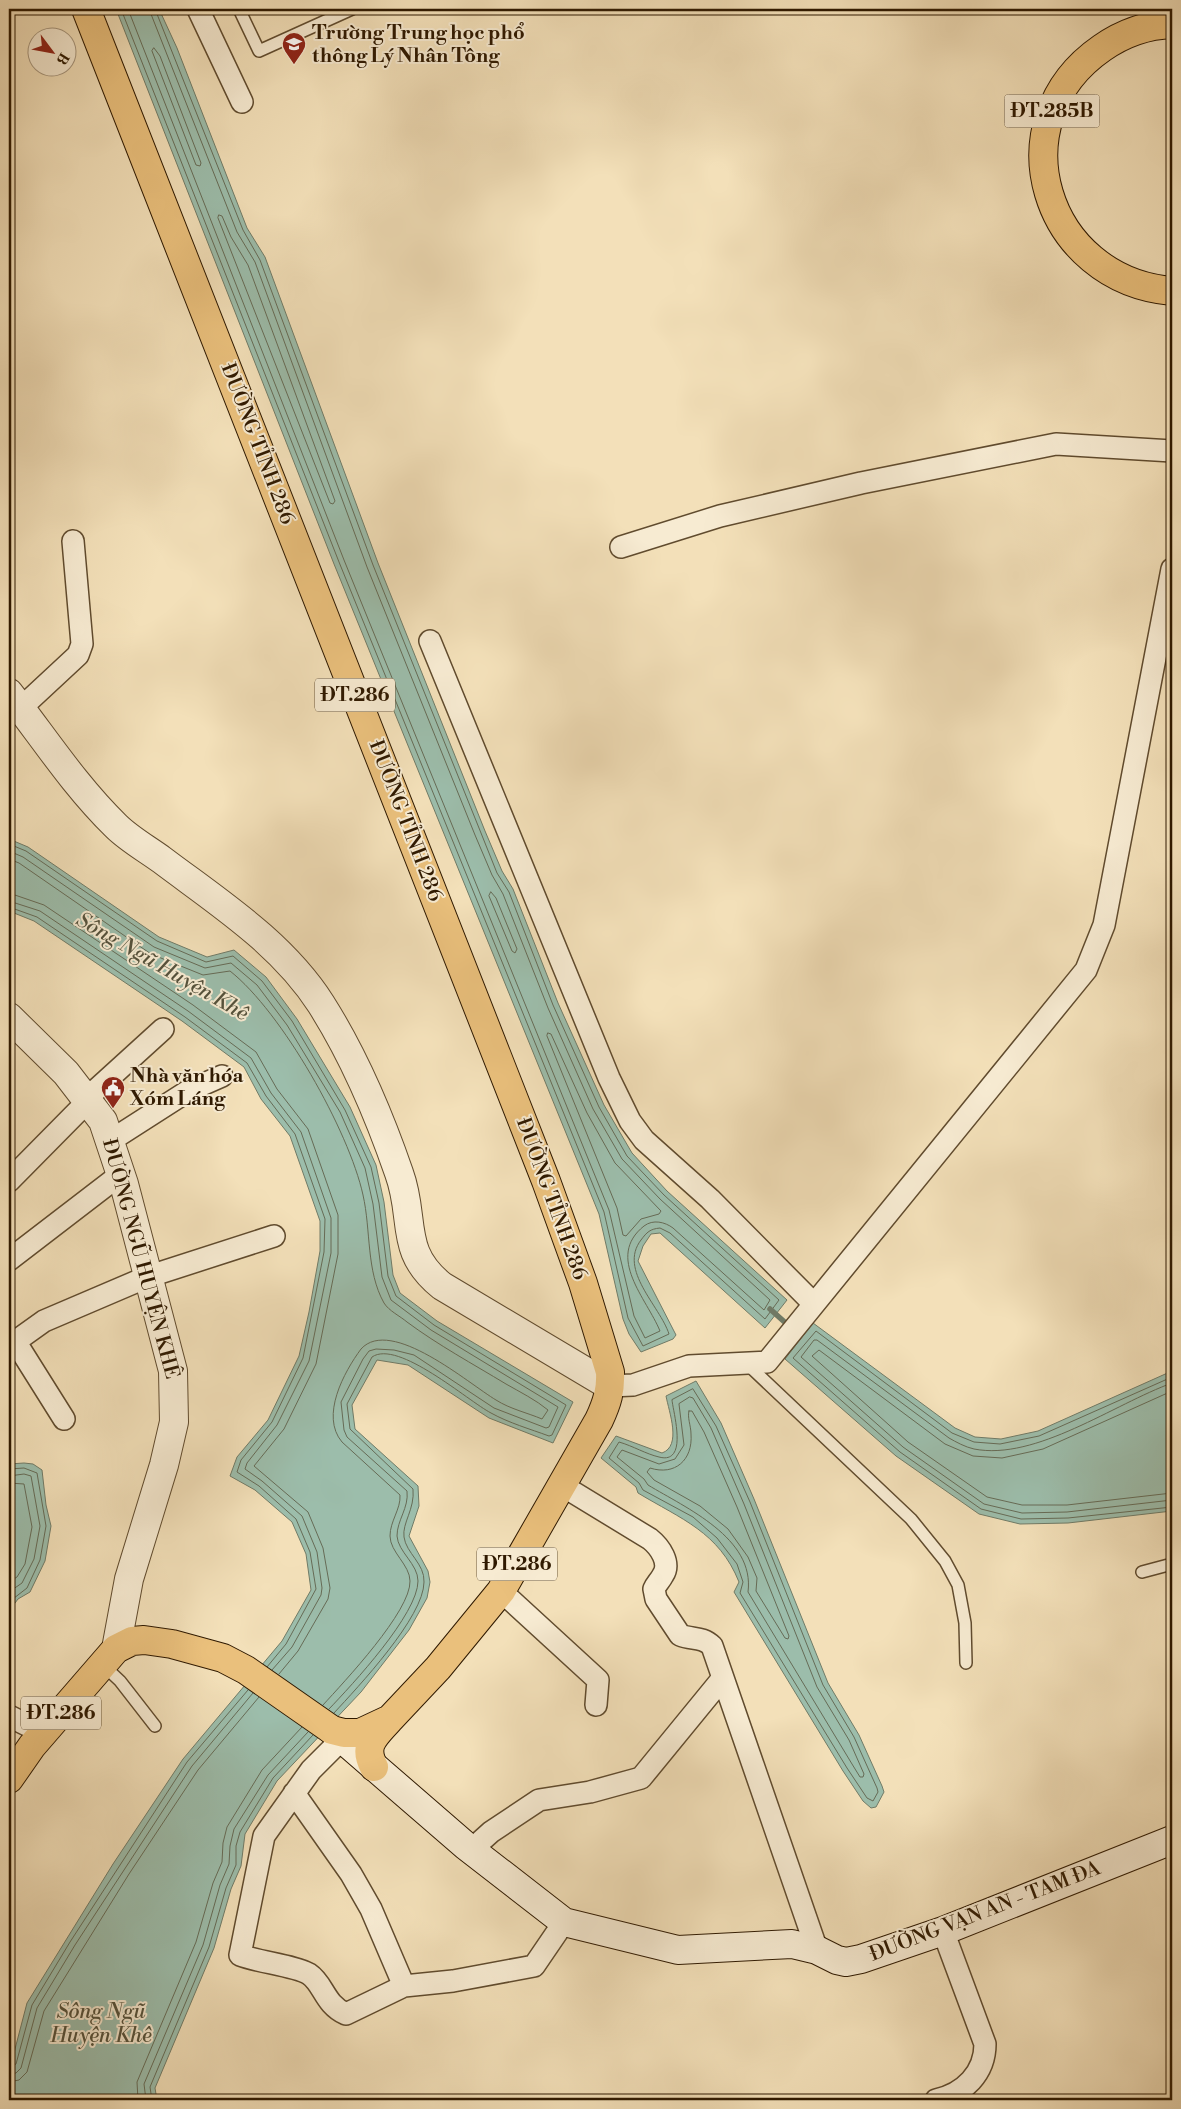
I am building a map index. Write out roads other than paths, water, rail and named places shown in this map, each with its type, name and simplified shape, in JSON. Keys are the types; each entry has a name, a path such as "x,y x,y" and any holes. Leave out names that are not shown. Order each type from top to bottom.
{"main road":[{"name":"ĐƯỜNG TỈNH 286","path":"86,9 546,1181 582,1283 610,1372 610,1386"},
{"name":"ĐT.285B","path":"1172,24 1152,26 1123,36 1102,47 1084,62 1074,73 1057,99 1047,129 1044,159 1045,175 1052,205 1076,245 1098,266 1125,281 1154,289 1172,291"},
{"name":"ĐT.286","path":"374,1767 369,1756 369,1748 373,1738 438,1668 501,1590 563,1486 606,1405 610,1386"},
{"name":"ĐT.286","path":"9,1779 43,1733 109,1657 132,1641 158,1642 223,1658 246,1670 337,1735 360,1733 390,1719"}],"street":[{"path":"198,9 242,102"},
{"path":"621,547 739,512 861,483 1056,444 1172,451"},
{"path":"72,541 82,644 78,655 15,701 65,769 117,827 235,915 278,950 321,1004 359,1074 388,1142 402,1184 413,1250 427,1274 442,1286 610,1386 633,1385 689,1366 767,1362 1086,970 1104,925 1172,569"},
{"path":"430,641 610,1078 630,1121 644,1140 710,1199 810,1310"},
{"name":"ĐƯỜNG NGŨ HUYỆN KHÊ","path":"9,1017 66,1073 103,1121 121,1174 173,1371 174,1422 164,1465 129,1579 109,1657"},
{"path":"9,1181 87,1100 163,1028"},
{"path":"110,1140 188,1091 222,1076"},
{"path":"9,1260 121,1174"},
{"path":"64,1419 12,1344 44,1321 147,1277 274,1236"},
{"path":"563,1486 658,1545 663,1555 665,1566 664,1574 654,1590 656,1599 680,1635 686,1638 700,1638 712,1646 816,1950"},
{"path":"501,1590 598,1680 596,1706"},
{"path":"471,1850 490,1832 539,1800 590,1792 641,1778 722,1679"},
{"path":"9,1716 43,1733"},
{"path":"337,1735 264,1836 240,1955 309,1974 325,1997 346,2014 404,1986 453,1981 534,1966 564,1922"},
{"name":"ĐƯỜNG VẠN AN - TAM ĐA","path":"337,1735 471,1850 564,1922 678,1950 792,1944 816,1950 846,1962 943,1931 1172,1840"},
{"path":"294,1792 352,1874 371,1909 404,1986"},
{"path":"936,2100 969,2083 985,2059 986,2044 943,1931"}],"lane":[{"path":"239,9 259,51 349,9"},
{"path":"746,1364 911,1519 945,1561 958,1586 965,1623 966,1663"},
{"path":"1142,1572 1172,1564"},
{"path":"109,1657 120,1682 155,1726"}],"water":[{"path":"116,9 159,9 177,48 247,228 265,257 378,563 485,831 502,871 513,889 558,1003 604,1105 632,1153 667,1191 787,1300 765,1328 660,1233 651,1234 643,1246 638,1261 676,1335 673,1339 641,1352 629,1334 623,1319 599,1214 334,564"},
{"name":"Sông Ngũ Huyện Khê","path":"9,839 28,847 159,937 207,957 234,950 266,977 297,1019 350,1107 376,1165 384,1202 393,1275 400,1293 437,1321 573,1402 553,1443 489,1418 408,1365 377,1360 352,1405 355,1429 418,1486 419,1506 409,1536 428,1571 430,1582 427,1598 409,1630 361,1692 277,1781 245,1834 241,1866 231,1889 214,1948 155,2088 157,2100 9,2100 9,2072 27,2003 113,1864 183,1759 282,1641 311,1590 306,1554 292,1522 255,1490 230,1476 237,1457 268,1420 299,1356 320,1251 320,1221 290,1136 261,1099 244,1067 182,1021 34,921 9,911"},
{"path":"813,1323 955,1428 975,1437 1001,1439 1038,1431 1172,1371 1172,1511 1068,1523 1020,1524 979,1514 896,1456 785,1359"},
{"path":"696,1381 721,1423 754,1499 828,1683 859,1735 882,1786 884,1792 876,1807 871,1808 863,1801 843,1771 734,1592 739,1582 731,1565 721,1551 697,1528 638,1493 636,1487 601,1458 616,1436 662,1453 668,1449 673,1436 673,1428 666,1396"},
{"path":"9,1464 33,1464 42,1470 46,1505 51,1526 45,1561 30,1592 18,1599 9,1611"}],"waterway":[{"path":"770,1309 789,1326"}],"place":[{"name":"Trường Trung học phổ thông Lý Nhân Tông","path":"294,65"},
{"name":"Nhà văn hóa Xóm Láng","path":"113,1109"}]}
